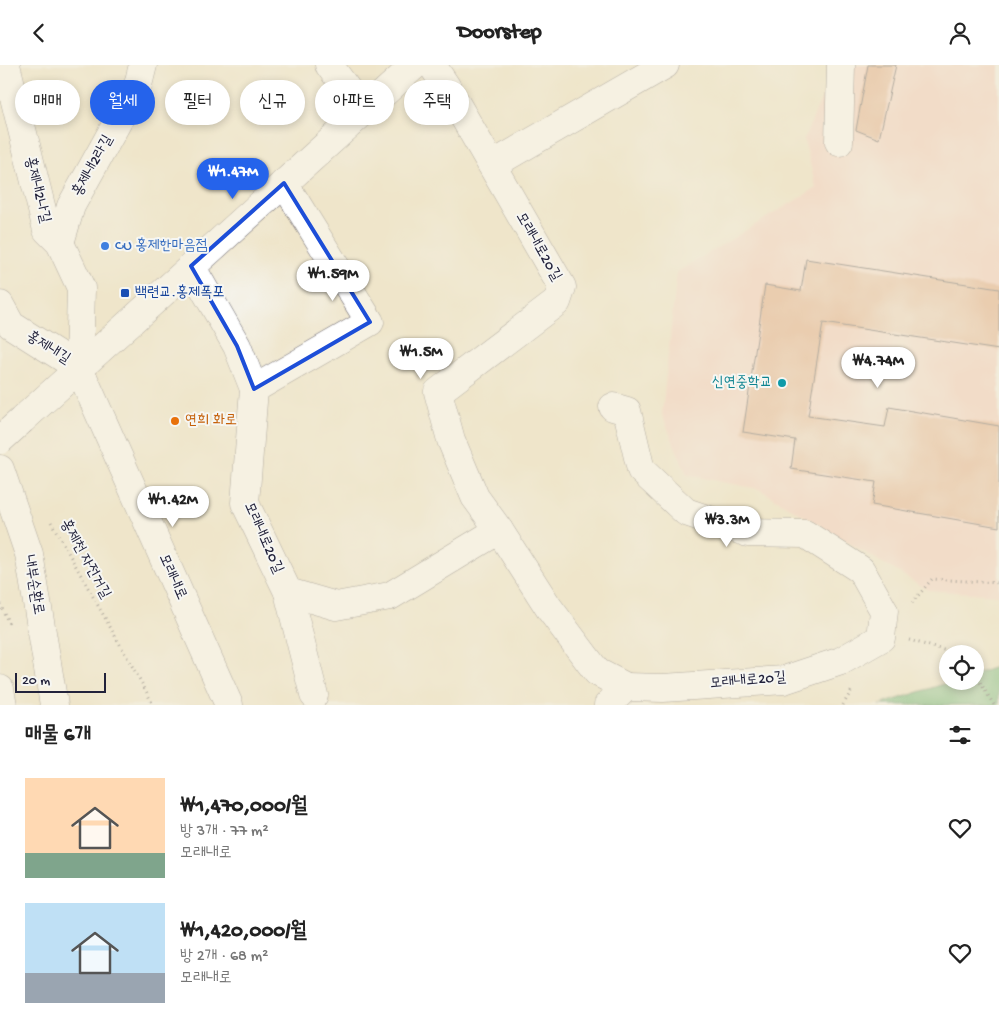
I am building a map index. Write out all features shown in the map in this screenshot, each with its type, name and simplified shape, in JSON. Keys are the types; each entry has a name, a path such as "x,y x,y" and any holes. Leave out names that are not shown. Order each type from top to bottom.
{"main road":[{"name":"홍제내2나길","path":"6,65 47,230 60,243 81,288 79,368"},
{"name":"홍제내2라길","path":"60,243 71,206 138,85 143,65"},
{"path":"329,65 340,80"},
{"path":"394,84 415,65"},
{"name":"모래내로20길","path":"432,65 562,287 557,302 438,392 451,440 475,497 596,672 617,696 663,688 784,680 842,661 881,638"},
{"path":"492,165 666,65"},
{"path":"839,142 841,65"},
{"path":"0,440 348,125"},
{"path":"254,389 370,322 284,183"},
{"name":"모래내로20길","path":"192,266 237,346 254,389 244,503 288,592 336,606 390,596 499,530"},
{"name":"홍제내길","path":"0,305 11,325 79,368"},
{"name":"모래내로","path":"79,368 229,705"},
{"path":"613,407 628,411 641,470 686,512 748,533 805,534 861,570 884,611 881,638"},
{"name":"내부순환로","path":"0,469 28,554 54,705"},
{"path":"288,592 314,695"},
{"path":"0,689 3,705"}],"path":[{"name":"홍제천 자전거길","path":"50,519 153,705"},
{"path":"881,638 932,579 999,583"},
{"path":"881,638 911,640 939,649"},
{"path":"984,689 994,705"}],"highlighted area":[{"path":"284,183 370,322 254,389 237,346 191,266"}],"shaded area":[{"path":"836,65 999,65 999,595 928,590 759,489 687,475 662,414 677,272 816,188 804,139"}],"green space":[{"path":"999,666 999,705 879,705 939,686 939,690 984,690 984,671"}],"pier":[{"path":"0,434 7,446 78,614 92,705 54,705 24,647 0,587"}],"building":[{"path":"868,65 896,65 879,139 856,130"},
{"name":"신연중학교","path":"806,259 999,289 999,350 823,323 808,416 885,427 889,407 999,426 999,527 872,505 876,482 791,469 795,440 743,432 765,285 801,291"}],"place":[{"name":"CU 홍제한마음점","path":"105,246"},
{"name":"백련교.홍제폭포","path":"125,293"},
{"name":"신연중학교","path":"782,383"},
{"name":"연희 화로","path":"175,421"}]}
